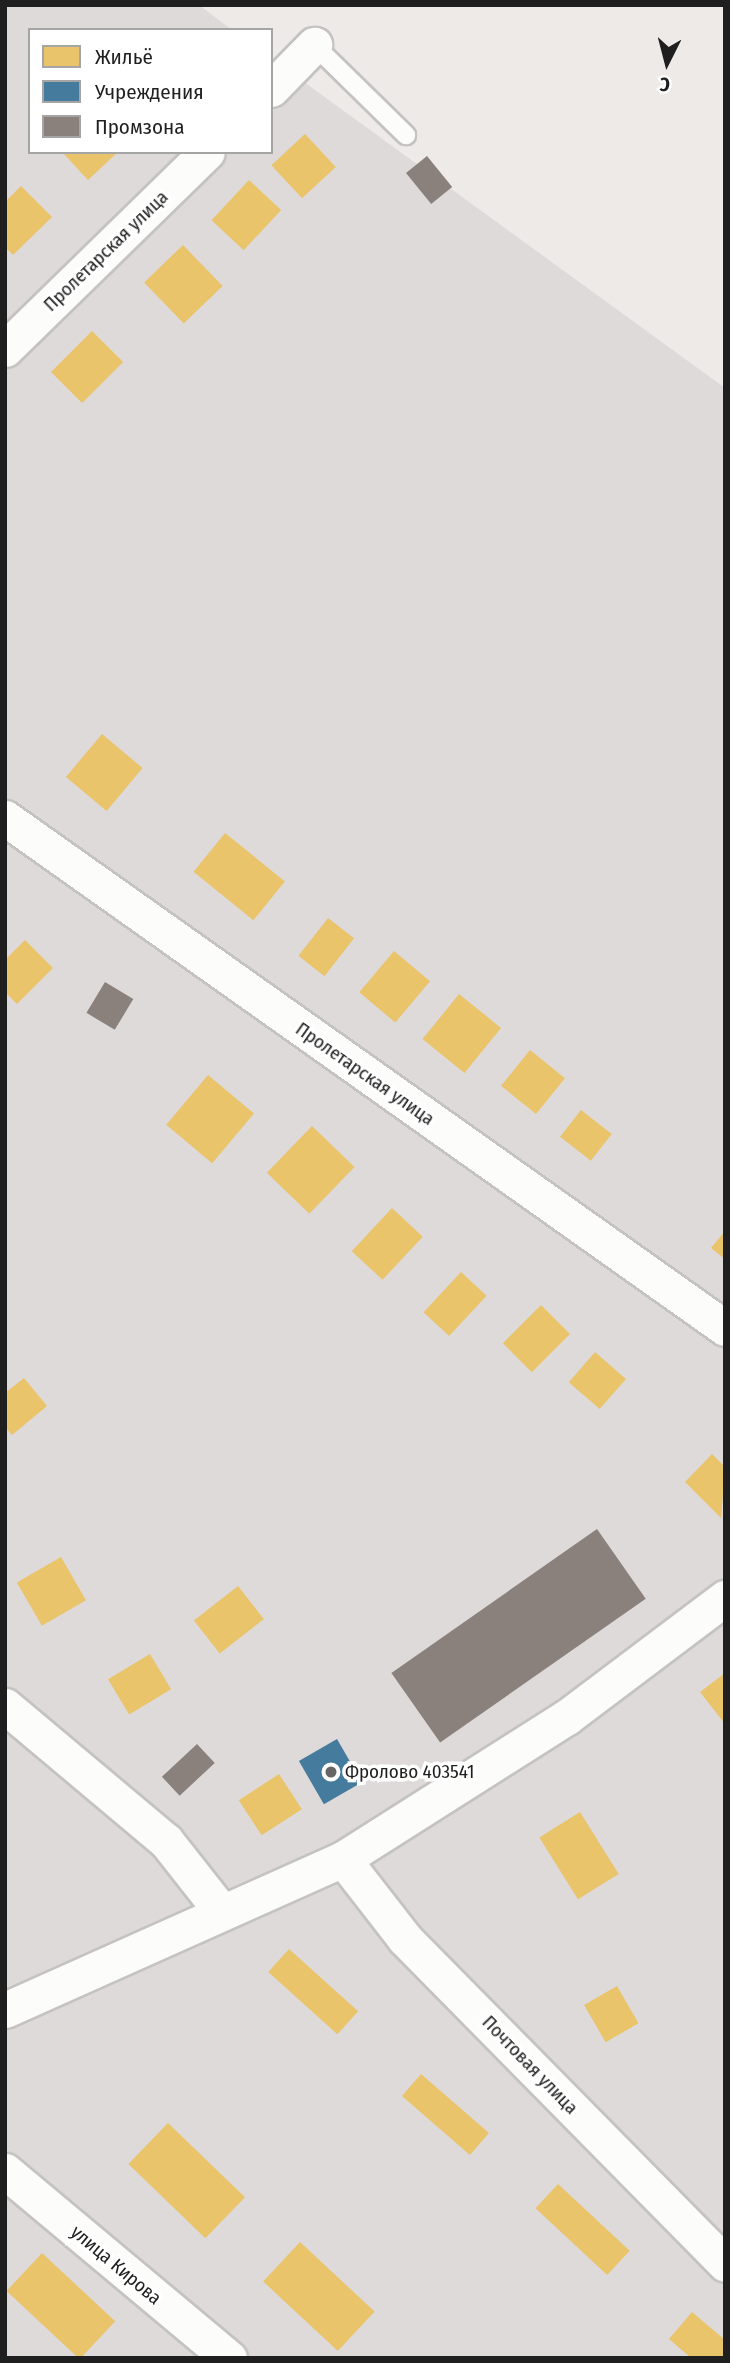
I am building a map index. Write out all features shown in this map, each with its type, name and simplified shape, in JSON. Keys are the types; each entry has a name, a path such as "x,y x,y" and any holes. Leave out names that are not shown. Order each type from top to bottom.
{"street":[{"path":"273,87 314,45"},
{"name":"Пролетарская улица","path":"5,349 204,154"},
{"name":"Пролетарская улица","path":"5,818 725,1328"},
{"path":"5,2010 221,1911 343,1859 567,1717 725,1598"},
{"path":"5,1706 166,1840 221,1911"},
{"name":"Почтовая улица","path":"343,1859 405,1939 725,2264"},
{"name":"улица Кирова","path":"5,2171 229,2358"}],"lane":[{"path":"314,45 405,135"}],"shaded area":[{"path":"5,5 199,5 229,28 28,28 28,154 273,154 273,59 725,388 725,2358 5,2358"}],"building: Жильё":[{"path":"305,134 336,167 302,198 271,165"},
{"path":"64,154 116,154 88,180"},
{"path":"249,180 281,210 244,250 211,220"},
{"path":"21,186 52,217 13,255 5,247 5,202"},
{"path":"183,245 223,286 184,324 144,283"},
{"path":"92,331 123,362 82,403 51,372"},
{"path":"102,734 143,768 107,811 66,777"},
{"path":"225,833 285,881 253,920 194,872"},
{"path":"328,918 354,938 324,976 298,956"},
{"path":"25,940 53,968 17,1004 5,992 5,960"},
{"path":"394,951 430,981 395,1023 359,992"},
{"path":"459,994 501,1028 464,1073 422,1039"},
{"path":"530,1050 565,1078 536,1114 501,1086"},
{"path":"208,1075 254,1114 212,1163 166,1125"},
{"path":"581,1110 612,1134 591,1161 560,1137"},
{"path":"312,1126 354,1167 309,1214 267,1173"},
{"path":"392,1208 423,1237 382,1280 352,1251"},
{"path":"725,1231 725,1259 711,1248"},
{"path":"461,1272 487,1296 449,1336 423,1312"},
{"path":"541,1305 570,1334 532,1372 503,1343"},
{"path":"595,1352 626,1379 600,1409 569,1382"},
{"path":"24,1378 47,1406 12,1435 5,1427 5,1393"},
{"path":"712,1454 725,1467 721,1518 685,1482"},
{"path":"61,1557 86,1600 42,1626 17,1582"},
{"path":"238,1586 264,1619 220,1654 194,1620"},
{"path":"150,1654 171,1689 129,1714 108,1679"},
{"path":"725,1673 725,1724 700,1692"},
{"path":"279,1774 302,1809 262,1835 239,1800"},
{"path":"580,1812 619,1874 578,1899 539,1837"},
{"path":"289,1949 358,2011 337,2034 268,1972"},
{"path":"617,1986 638,2023 606,2042 584,2005"},
{"path":"421,2074 489,2133 470,2155 402,2096"},
{"path":"168,2123 245,2197 205,2238 128,2164"},
{"path":"558,2184 630,2251 607,2275 535,2208"},
{"path":"300,2242 375,2312 338,2351 263,2281"},
{"path":"42,2253 115,2321 78,2358 7,2291"},
{"path":"692,2312 725,2340 725,2358 691,2358 669,2339"}],"building: Учреждения":[{"name":"Фролово 403541","path":"337,1739 362,1782 324,1804 299,1761"}],"building: Промзона":[{"path":"427,156 452,187 431,204 406,173"},
{"path":"105,982 133,999 115,1030 86,1013"},
{"path":"597,1529 646,1599 440,1743 391,1673"},
{"path":"197,1744 215,1763 180,1796 162,1777"}],"place":[{"name":"Фролово 403541","path":"331,1772"}]}
